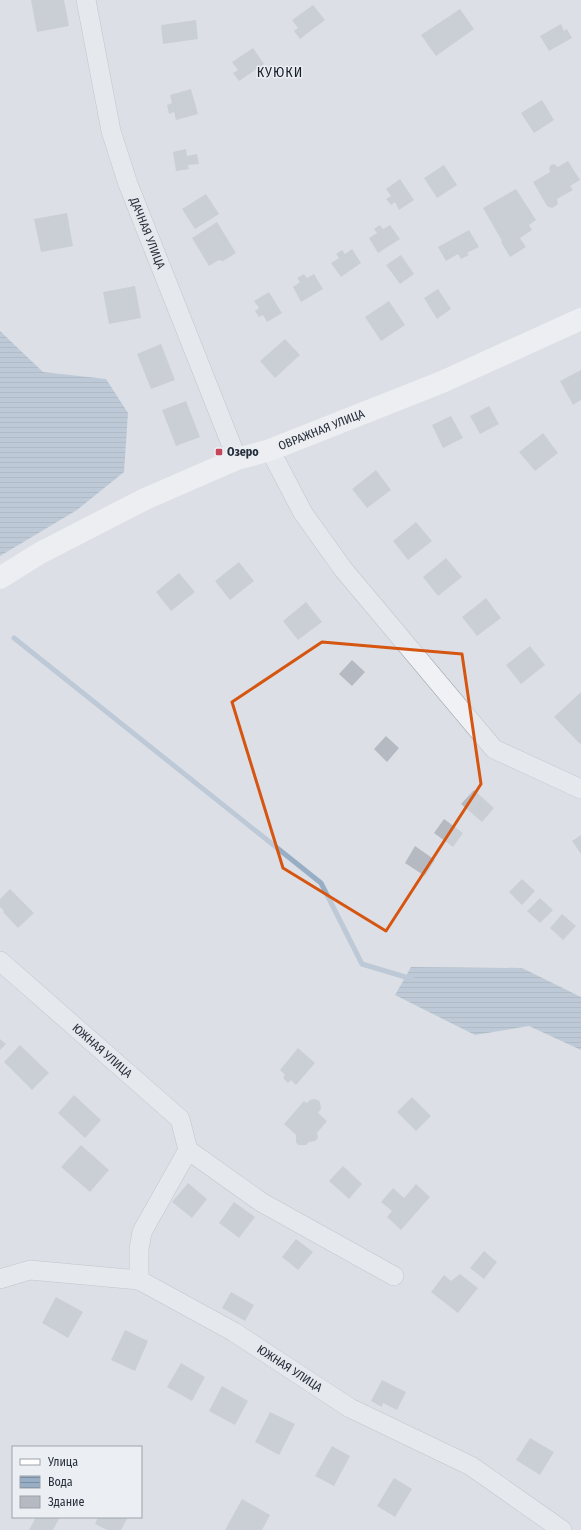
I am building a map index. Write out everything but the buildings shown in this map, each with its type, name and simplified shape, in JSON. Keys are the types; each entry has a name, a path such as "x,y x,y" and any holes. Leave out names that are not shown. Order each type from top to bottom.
{"street":[{"name":"ДАЧНАЯ УЛИЦА","path":"86,0 112,131 128,184 237,459"},
{"name":"ОВРАЖНАЯ УЛИЦА","path":"0,578 40,552 119,512 237,459 270,450 442,382 581,319"},
{"path":"270,450 303,513 343,569 494,749 581,789"},
{"name":"ЮЖНАЯ УЛИЦА","path":"0,961 180,1119 188,1150"},
{"path":"0,1279 30,1270 139,1280 139,1249 142,1232 188,1150 261,1202 394,1276"},
{"name":"ЮЖНАЯ УЛИЦА","path":"139,1280 234,1332 350,1408 471,1466 562,1530"}],"highlighted area":[{"path":"322,642 462,654 481,784 386,931 283,868 232,702"}],"water":[{"path":"0,331 43,372 106,379 128,413 124,472 77,510 0,556"},
{"path":"411,967 522,968 581,997 581,1050 529,1026 475,1035 395,995"}],"waterway":[{"path":"14,638 321,883 362,964 412,979"}],"place":[{"name":"Озеро","path":"219,452"}],"district":[{"name":"КУЮКИ","path":"280,72"}]}
